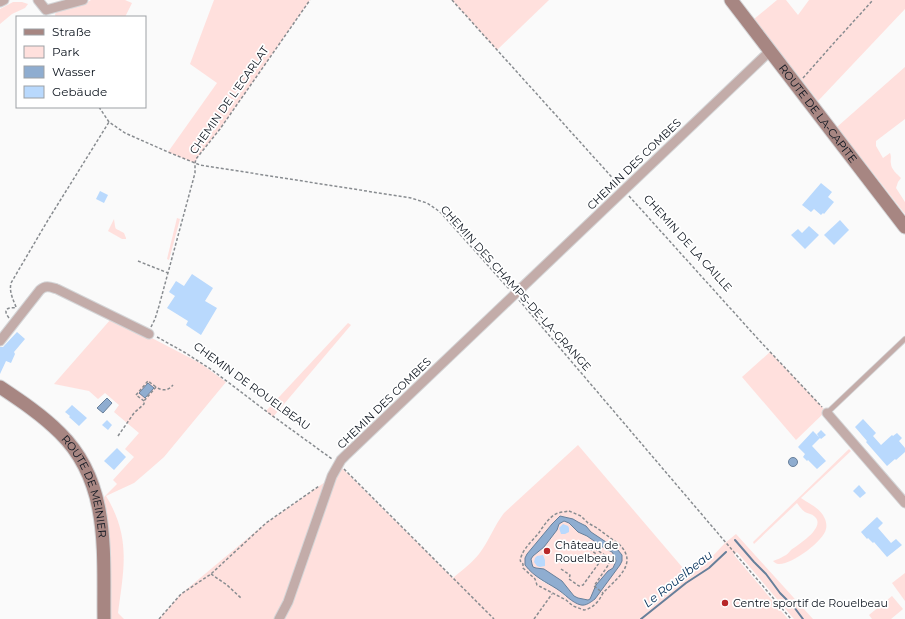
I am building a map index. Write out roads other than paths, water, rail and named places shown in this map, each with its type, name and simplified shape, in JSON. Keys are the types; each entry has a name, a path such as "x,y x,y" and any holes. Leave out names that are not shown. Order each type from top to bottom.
{"street":[{"path":"0,2 4,0"},
{"path":"38,0 46,10 83,0"},
{"name":"ROUTE DE LA-CAPITE","path":"731,0 905,227"},
{"name":"CHEMIN DES COMBES","path":"279,619 288,602 328,487 345,456 770,51"},
{"path":"0,341 40,290 45,286 49,286 152,335"},
{"name":"ROUTE DE MEINIER","path":"0,387 48,421 79,455 89,474 98,499 102,527 104,619"},
{"path":"827,413 905,503"}],"lane":[{"path":"827,413 905,339"}],"water":[{"path":"148,383 154,388 145,398 139,393"},
{"path":"107,398 112,403 103,413 97,408"},
{"path":"791,458 795,458 797,462 795,466 791,466 789,464 789,460"},
{"path":"560,516 573,519 586,526 591,532 618,550 622,555 620,565 595,599 587,604 581,605 575,602 536,576 525,565 525,558 527,554","holes":["564,521 569,523 578,532 612,552 616,561 613,568 608,571 596,585 590,599 588,600 574,596 562,581 544,569 533,567 532,564 531,559 533,556 544,547 557,530 559,524"]}],"waterway":[{"name":"Le Rouelbeau","path":"735,540 766,574 780,593 794,607 803,619"},
{"name":"Le Rouelbeau","path":"641,619 686,583 709,568 726,552"}],"place":[{"name":"Château de Rouelbeau","path":"547,551"},
{"name":"Centre sportif de Rouelbeau","path":"725,603"}]}
